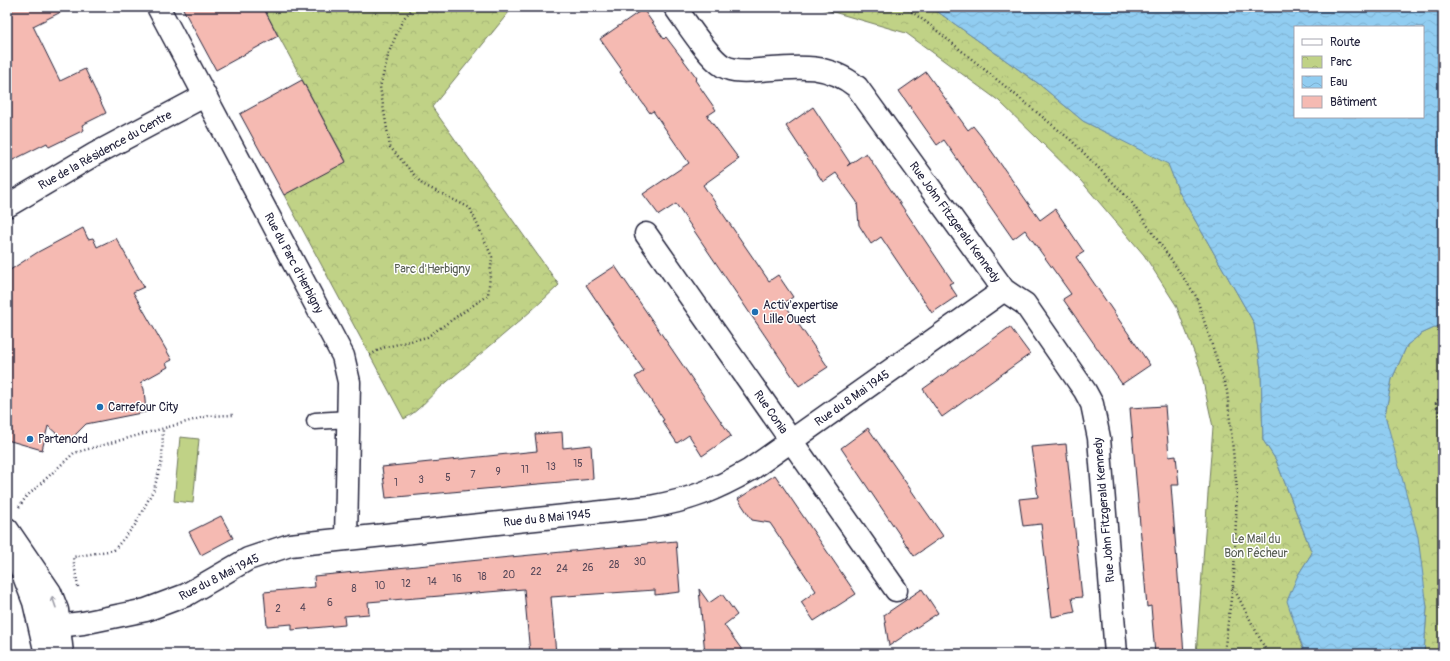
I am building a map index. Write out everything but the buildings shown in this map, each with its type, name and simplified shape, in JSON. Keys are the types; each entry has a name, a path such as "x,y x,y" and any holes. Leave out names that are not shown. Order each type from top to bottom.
{"street":[{"name":"Rue du Parc d'Herbigny","path":"158,7 333,337 347,368 350,382 346,539"},
{"name":"Rue John Fitzgerald Kennedy","path":"675,7 714,58 723,66 735,70 792,67 823,69 844,76 858,87 1004,290 1025,304 1082,386 1092,404 1099,438 1116,654"},
{"name":"Rue de la Résidence du Centre","path":"7,206 158,119 204,96"},
{"name":"Rue Conia","path":"646,234 896,590"},
{"name":"Rue du 8 Mai 1945","path":"50,627 83,623 146,610 186,595 248,559 273,550 304,543 650,507 672,504 704,494 750,470 1004,290"},
{"path":"7,530 34,602 50,627 62,654"},
{"path":"46,654 50,627"}],"lane":[{"path":"315,421 349,419"}],"path":[{"path":"347,368 382,348 427,337 488,295 492,257 470,208 422,184 390,147 380,87 389,52 403,18 414,7"},
{"path":"905,7 930,25 1072,141 1130,200 1196,296 1227,391 1237,490 1233,587 1224,654"},
{"path":"1443,393 1436,403 1443,430"},
{"path":"18,509 26,497 74,454 208,416 233,416"},
{"path":"83,623 73,557 114,550 135,525 154,489 162,460 164,428"},
{"path":"1233,587 1268,654"}],"green space":[{"name":"Parc d'Herbigny","path":"263,7 513,7 432,107 559,285 516,324 441,387 419,408 404,419 284,195 346,161"},
{"name":"Le Mail du Bon Pêcheur","path":"816,7 931,7 1039,84 1083,121 1168,163 1179,192 1254,323 1261,369 1263,440 1276,460 1312,553 1298,575 1299,639 1305,654 1196,654 1213,427 1200,368 1176,305 1144,255 1081,181 999,101 906,33"},
{"path":"1443,324 1443,654 1424,654 1427,607 1385,415 1392,379 1407,345 1421,334"},
{"path":"180,437 199,439 193,503 174,501"}],"water":[{"path":"931,7 1443,7 1443,324 1421,334 1407,345 1392,379 1385,415 1418,537 1427,607 1424,654 1305,654 1287,601 1298,575 1312,553 1276,460 1263,440 1261,369 1254,323 1179,192 1168,164 1083,121 1039,84"}],"place":[{"name":"Activ'expertise Lille Ouest","path":"755,312"},
{"name":"Carrefour City","path":"100,407"},
{"name":"Partenord","path":"30,439"}]}
